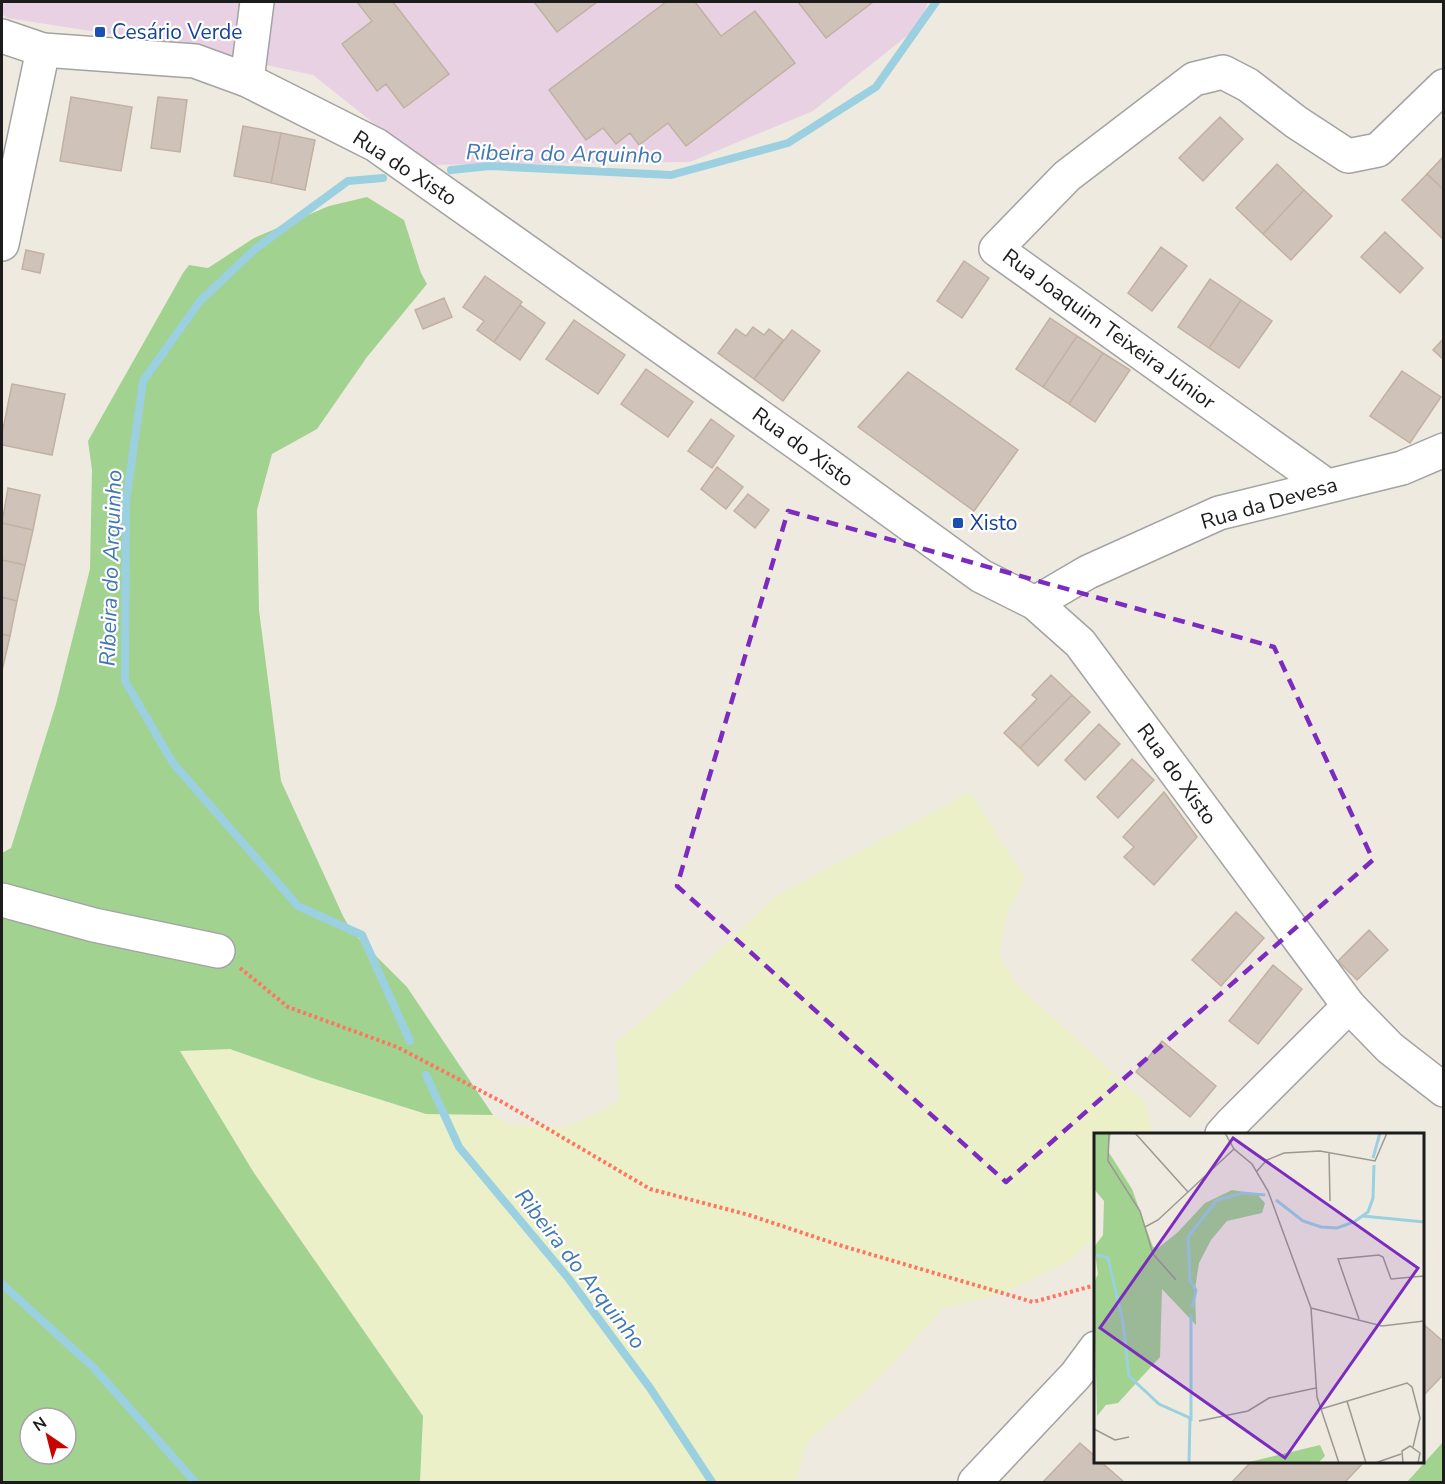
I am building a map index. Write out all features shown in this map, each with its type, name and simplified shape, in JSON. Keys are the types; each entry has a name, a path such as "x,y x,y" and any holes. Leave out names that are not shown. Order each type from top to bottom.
{"street":[{"path":"247,80 257,2"},
{"name":"Rua do Xisto","path":"2,36 43,50 195,62 247,80 376,145 981,576 1035,603 1080,642 1349,1006 1390,1048 1443,1090"},
{"path":"2,244 43,50"},
{"name":"Rua Joaquim Teixeira Júnior","path":"1327,486 996,249 1067,176 1194,79 1223,72 1248,85 1296,122 1348,156 1378,150 1443,86"},
{"name":"Rua da Devesa","path":"1035,603 1088,572 1219,513 1402,468 1443,450"},
{"path":"2,900 94,925 218,951"},
{"path":"1223,1133 1349,1006"},
{"path":"975,1482 1076,1375 1094,1349"}],"path":[{"path":"218,951 288,1007 397,1047 504,1103 650,1189 748,1215 839,1245 1033,1302 1094,1286"}],"highlighted area":[{"path":"788,511 1274,647 1373,860 1006,1182 677,886"}],"shaded area":[{"path":"2,2 928,2 918,27 813,111 690,162 426,165 313,75 142,39 7,18 2,14"}],"green space":[{"path":"367,197 404,220 421,273 427,284 367,357 317,429 272,454 257,510 259,610 281,781 343,916 352,932 407,987 493,1115 426,1114 230,1049 180,1051 254,1173 423,1416 420,1482 2,1482 2,853 11,848 56,704 90,569 92,470 88,441 189,265 208,268 254,238 329,206"},
{"path":"970,792 1025,878 1007,914 999,954 1017,985 1146,1103 1152,1133 1094,1133 1094,1238 1069,1261 1002,1294 944,1308 872,1385 808,1441 795,1482 420,1482 423,1416 254,1173 180,1051 230,1049 426,1114 493,1115 512,1125 568,1127 619,1101 616,1042 672,995 776,896"},
{"path":"1443,1442 1443,1482 1407,1482"}],"building":[{"path":"357,2 393,2 449,74 404,108 386,84 377,91 342,44 372,21"},
{"path":"534,2 597,2 557,32"},
{"path":"666,2 695,2 721,36 755,11 795,63 686,146 668,123 639,145 630,133 616,144 603,128 586,140 549,90"},
{"path":"798,2 873,2 826,38"},
{"path":"71,97 132,107 121,171 60,161"},
{"path":"158,97 187,100 180,152 151,148"},
{"path":"1220,117 1243,139 1203,181 1179,158"},
{"path":"243,126 281,133 271,183 234,176"},
{"path":"281,133 315,140 305,190 271,183"},
{"path":"1444,156 1444,190 1427,174"},
{"path":"1277,164 1304,190 1263,234 1236,208"},
{"path":"1427,174 1444,190 1444,240 1402,200"},
{"path":"1304,190 1332,216 1291,260 1263,234"},
{"path":"1385,232 1423,268 1400,293 1361,257"},
{"path":"1161,247 1187,266 1152,311 1128,293"},
{"path":"26,250 44,254 40,273 22,269"},
{"path":"964,261 989,278 962,318 937,301"},
{"path":"485,276 522,302 494,342 477,330 484,321 463,307"},
{"path":"1210,279 1241,300 1209,348 1178,327"},
{"path":"444,298 452,317 423,329 415,310"},
{"path":"1241,300 1272,321 1239,368 1209,348"},
{"path":"520,305 545,323 520,360 494,342"},
{"path":"1050,318 1077,336 1043,387 1016,369"},
{"path":"574,320 625,355 598,394 546,359"},
{"path":"753,327 764,335 769,329 783,340 754,379 718,353 736,329 746,336"},
{"path":"792,330 820,351 783,401 754,379"},
{"path":"1077,336 1103,353 1069,404 1043,387"},
{"path":"1444,338 1444,360 1433,350"},
{"path":"1103,353 1130,370 1095,422 1069,404"},
{"path":"646,369 693,402 668,437 621,404"},
{"path":"1402,371 1441,397 1410,443 1370,416"},
{"path":"908,372 1018,450 974,511 858,427"},
{"path":"12,384 65,394 52,455 2,445"},
{"path":"711,419 734,436 712,468 688,451"},
{"path":"717,467 743,487 726,509 701,489"},
{"path":"8,488 40,495 33,530 2,523"},
{"path":"748,494 769,510 755,528 734,511"},
{"path":"2,523 33,530 25,565 2,560"},
{"path":"2,560 25,565 17,601 2,597"},
{"path":"2,597 17,601 10,636 2,634"},
{"path":"2,634 10,636 2,671"},
{"path":"1051,675 1072,695 1020,748 1004,733 1037,699 1032,695"},
{"path":"1072,695 1090,712 1038,766 1020,748"},
{"path":"1099,724 1120,744 1085,780 1065,760"},
{"path":"1132,759 1154,780 1118,818 1097,797"},
{"path":"1164,792 1197,837 1154,885 1124,857 1134,847 1123,837"},
{"path":"1236,912 1264,938 1221,986 1192,960"},
{"path":"1369,930 1388,950 1357,980 1338,961"},
{"path":"1273,965 1302,989 1258,1044 1229,1021"},
{"path":"1162,1041 1216,1086 1190,1117 1136,1072"},
{"path":"1424,1325 1444,1342 1444,1374 1424,1395"},
{"path":"1080,1443 1094,1455 1094,1463 1102,1463 1124,1482 1043,1482"},
{"path":"1250,1463 1363,1463 1345,1482 1232,1482"}],"waterway":[{"name":"Ribeira do Arquinho","path":"451,170 490,166 671,175 788,143 876,87 936,2"},
{"name":"Ribeira do Arquinho","path":"383,178 348,181 255,249 200,301 143,381 126,502 125,681 173,763 298,906 362,935 410,1041"},
{"name":"Ribeira do Arquinho","path":"426,1075 459,1147 569,1279 650,1388 712,1482"},
{"name":"Ribeira do Arquinho","path":"2,1284 94,1368 195,1482"}],"place":[{"name":"Cesário Verde","path":"100,32"},
{"name":"Xisto","path":"958,523"}]}
